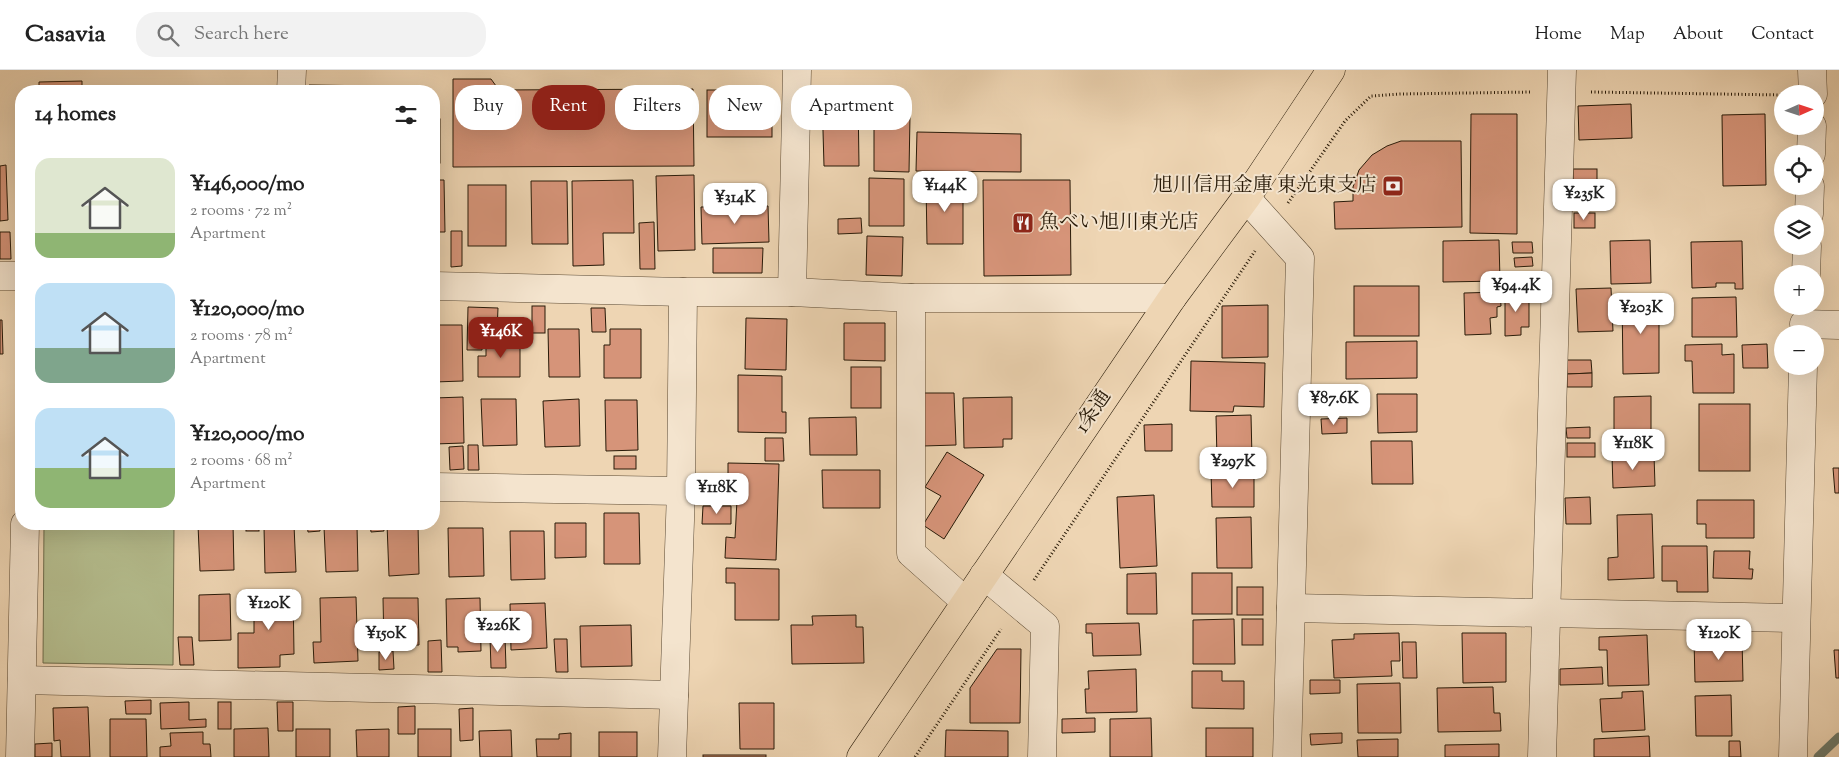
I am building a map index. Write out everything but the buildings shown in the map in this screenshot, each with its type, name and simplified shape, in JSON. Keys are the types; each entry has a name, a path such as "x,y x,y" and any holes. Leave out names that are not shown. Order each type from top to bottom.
{"main road":[{"name":"1条通","path":"861,757 1172,298 1246,198 1331,70"}],"street":[{"path":"291,85 292,70"},
{"path":"792,292 797,70"},
{"path":"1542,757 1562,70"},
{"path":"1812,70 1813,85"},
{"path":"1246,198 1300,258 1287,757"},
{"path":"0,276 15,276"},
{"path":"440,286 683,292 792,292 911,298 1172,298"},
{"path":"672,757 681,491 683,292"},
{"path":"911,298 911,553 966,602"},
{"path":"1805,321 1839,325"},
{"path":"1793,757 1803,375"},
{"path":"440,486 681,491"},
{"path":"20,757 25,530"},
{"path":"984,575 1045,626 1042,757"},
{"path":"1291,608 1796,618"},
{"path":"22,680 674,695"}],"green space":[{"path":"44,530 174,530 173,665 43,663"}],"waterway":[{"path":"1818,757 1839,737"}],"place":[{"name":"旭川信用金庫 東光東支店","path":"1393,186"},
{"name":"魚べい旭川東光店","path":"1023,223"}]}
